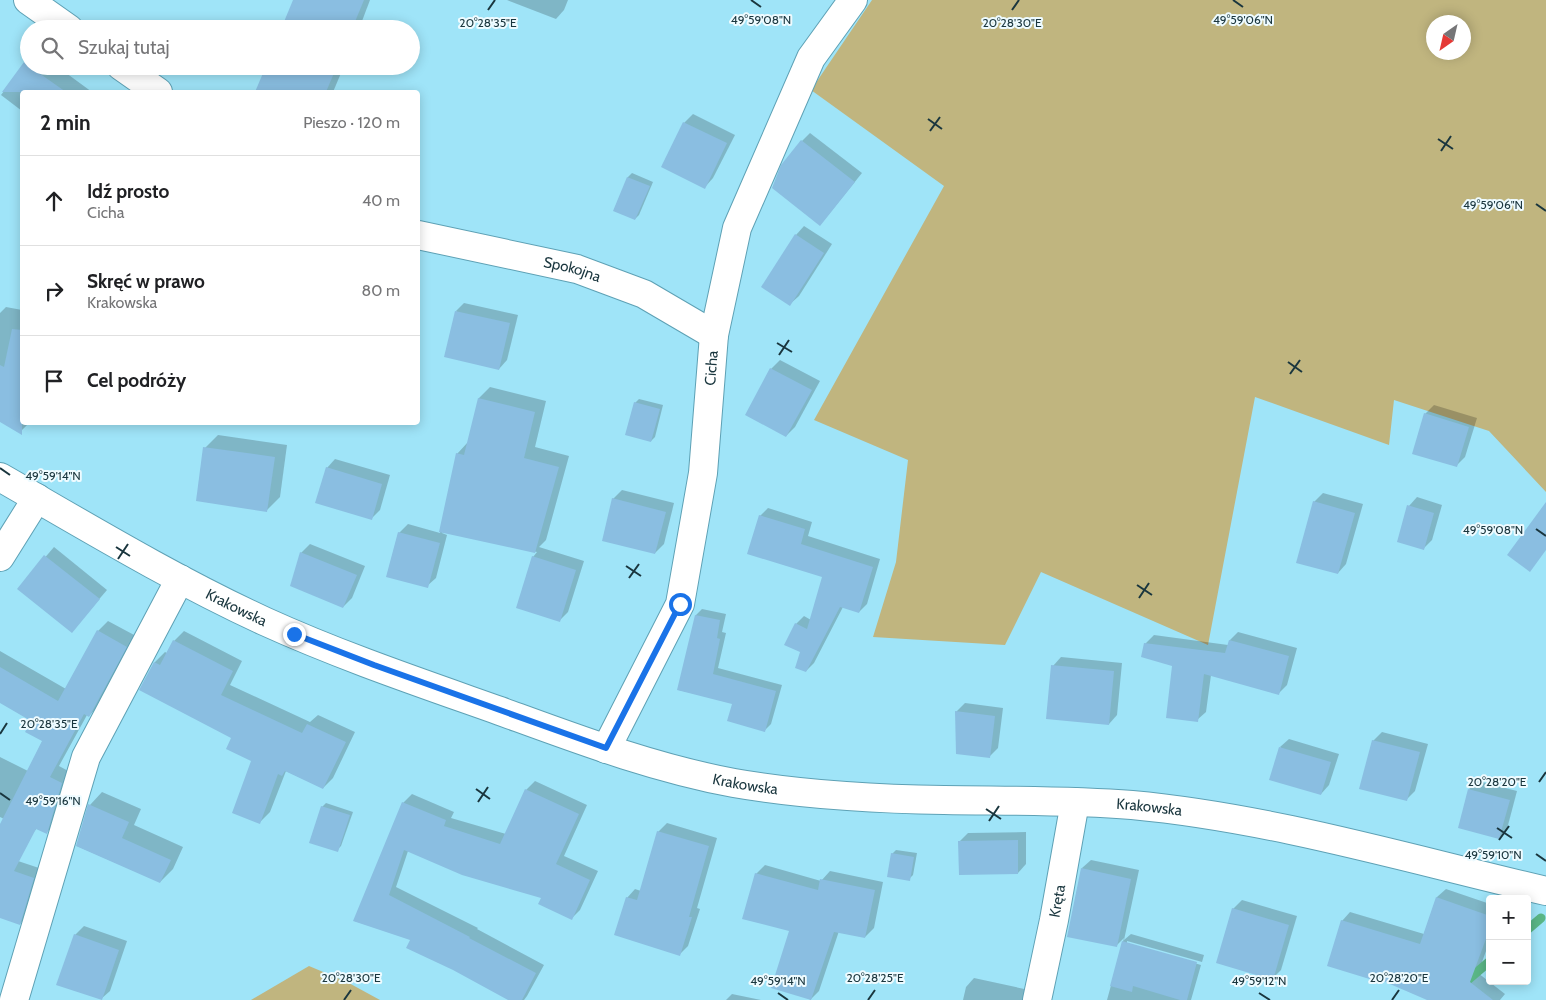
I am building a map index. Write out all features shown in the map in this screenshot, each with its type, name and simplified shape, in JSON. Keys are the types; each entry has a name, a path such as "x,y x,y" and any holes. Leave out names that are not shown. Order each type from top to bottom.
{"street":[{"path":"28,0 56,20"},
{"name":"Cicha","path":"606,748 680,604 703,473 714,335 737,228 811,58 853,0"},
{"path":"134,75 155,90"},
{"name":"Spokojna","path":"420,235 577,269 644,294 714,335"},
{"name":"Krakowska","path":"0,477 180,579 237,608 319,644 606,748 693,774 787,791 879,798 1075,802 1174,810 1261,824 1546,890"},
{"path":"0,557 37,498"},
{"path":"14,1000 86,757 180,579"},
{"name":"Kręta","path":"1037,1000 1054,920 1075,802"}],"shaded area":[{"path":"872,0 1546,0 1546,492 1489,431 1394,400 1389,445 1255,397 1208,645 1041,572 1005,645 873,637 896,562 908,460 814,420 944,186 811,90"},
{"path":"309,966 347,982 380,1000 251,1000"}],"building":[{"path":"293,0 364,0 356,20 285,20"},
{"path":"20,67 20,75 42,75 63,90 20,90 20,92 2,92"},
{"path":"262,75 333,75 327,90 256,90"},
{"path":"683,122 727,143 705,189 661,167"},
{"path":"801,140 855,182 820,226 772,188 781,165"},
{"path":"627,177 650,186 635,220 613,211"},
{"path":"795,234 824,253 790,306 761,287"},
{"path":"455,311 510,323 499,370 444,357"},
{"path":"12,329 20,330 20,425 22,425 22,435 0,422 0,365 4,367"},
{"path":"770,368 812,390 786,437 745,415"},
{"path":"478,398 535,412 524,458 559,467 535,553 439,532 456,453 464,455"},
{"path":"634,402 660,409 651,442 625,435"},
{"path":"1424,413 1469,427 1457,467 1412,454"},
{"path":"203,447 275,457 267,512 196,501"},
{"path":"326,467 382,484 372,520 315,503"},
{"path":"612,498 666,512 655,554 602,541"},
{"path":"1313,501 1355,513 1338,574 1296,563"},
{"path":"1546,502 1546,550 1530,572 1507,555"},
{"path":"1407,505 1434,513 1424,550 1397,542"},
{"path":"759,515 805,529 801,544 873,567 859,613 840,607 806,672 795,668 800,652 784,645 795,623 807,629 822,577 747,554"},
{"path":"398,532 440,543 428,588 386,577"},
{"path":"300,552 357,575 343,608 290,586"},
{"path":"44,555 100,599 72,633 17,589"},
{"path":"532,556 576,570 560,622 516,608"},
{"path":"695,615 720,620 717,638 720,639 713,674 776,691 765,732 727,721 732,704 677,690"},
{"path":"97,630 127,647 89,717 84,714 50,777 62,783 47,834 36,829 14,871 34,878 20,925 0,918 0,824 42,741 25,732 31,721 0,703 0,667 58,701"},
{"path":"173,640 233,671 221,695 302,733 307,724 346,742 323,789 285,771 282,776 278,774 260,824 232,813 251,761 226,749 231,738 139,690 154,662 160,665"},
{"path":"1229,640 1289,656 1279,695 1204,674 1198,722 1166,718 1172,666 1141,657 1144,643 1225,653"},
{"path":"1051,665 1114,671 1109,725 1046,719"},
{"path":"955,711 995,716 990,758 956,754"},
{"path":"1372,740 1420,752 1407,801 1359,789"},
{"path":"1279,747 1331,762 1321,795 1269,780"},
{"path":"525,789 579,814 556,864 590,880 572,920 538,904 541,898 462,875 404,850 389,895 536,973 522,1000 508,1000 453,970 406,948 410,940 353,921 402,802 446,820 444,826 500,844"},
{"path":"1468,789 1510,800 1499,839 1458,828"},
{"path":"88,804 129,822 122,838 171,860 160,883 76,846"},
{"path":"321,806 350,815 338,852 309,843"},
{"path":"657,831 709,846 689,917 692,917 680,956 614,935 626,897 637,900"},
{"path":"1018,840 1018,874 959,875 958,841"},
{"path":"891,853 914,857 910,881 887,877"},
{"path":"1081,868 1131,879 1117,947 1067,937"},
{"path":"755,873 818,890 820,879 875,890 865,938 834,932 811,1000 771,988 789,931 742,919"},
{"path":"1436,897 1486,915 1486,939 1470,982 1493,1000 1427,1000 1376,978 1376,981 1327,966 1341,920 1420,944"},
{"path":"1232,908 1289,925 1273,980 1216,963"},
{"path":"74,934 119,950 102,1000 56,985"},
{"path":"1122,941 1197,962 1187,1000 1180,1000 1133,986 1132,992 1110,986"}],"waterway":[{"path":"1531,927 1541,918"},
{"path":"1463,984 1486,964"}],"route":[{"path":"294,634 530,722 606,748 680,604"}]}
